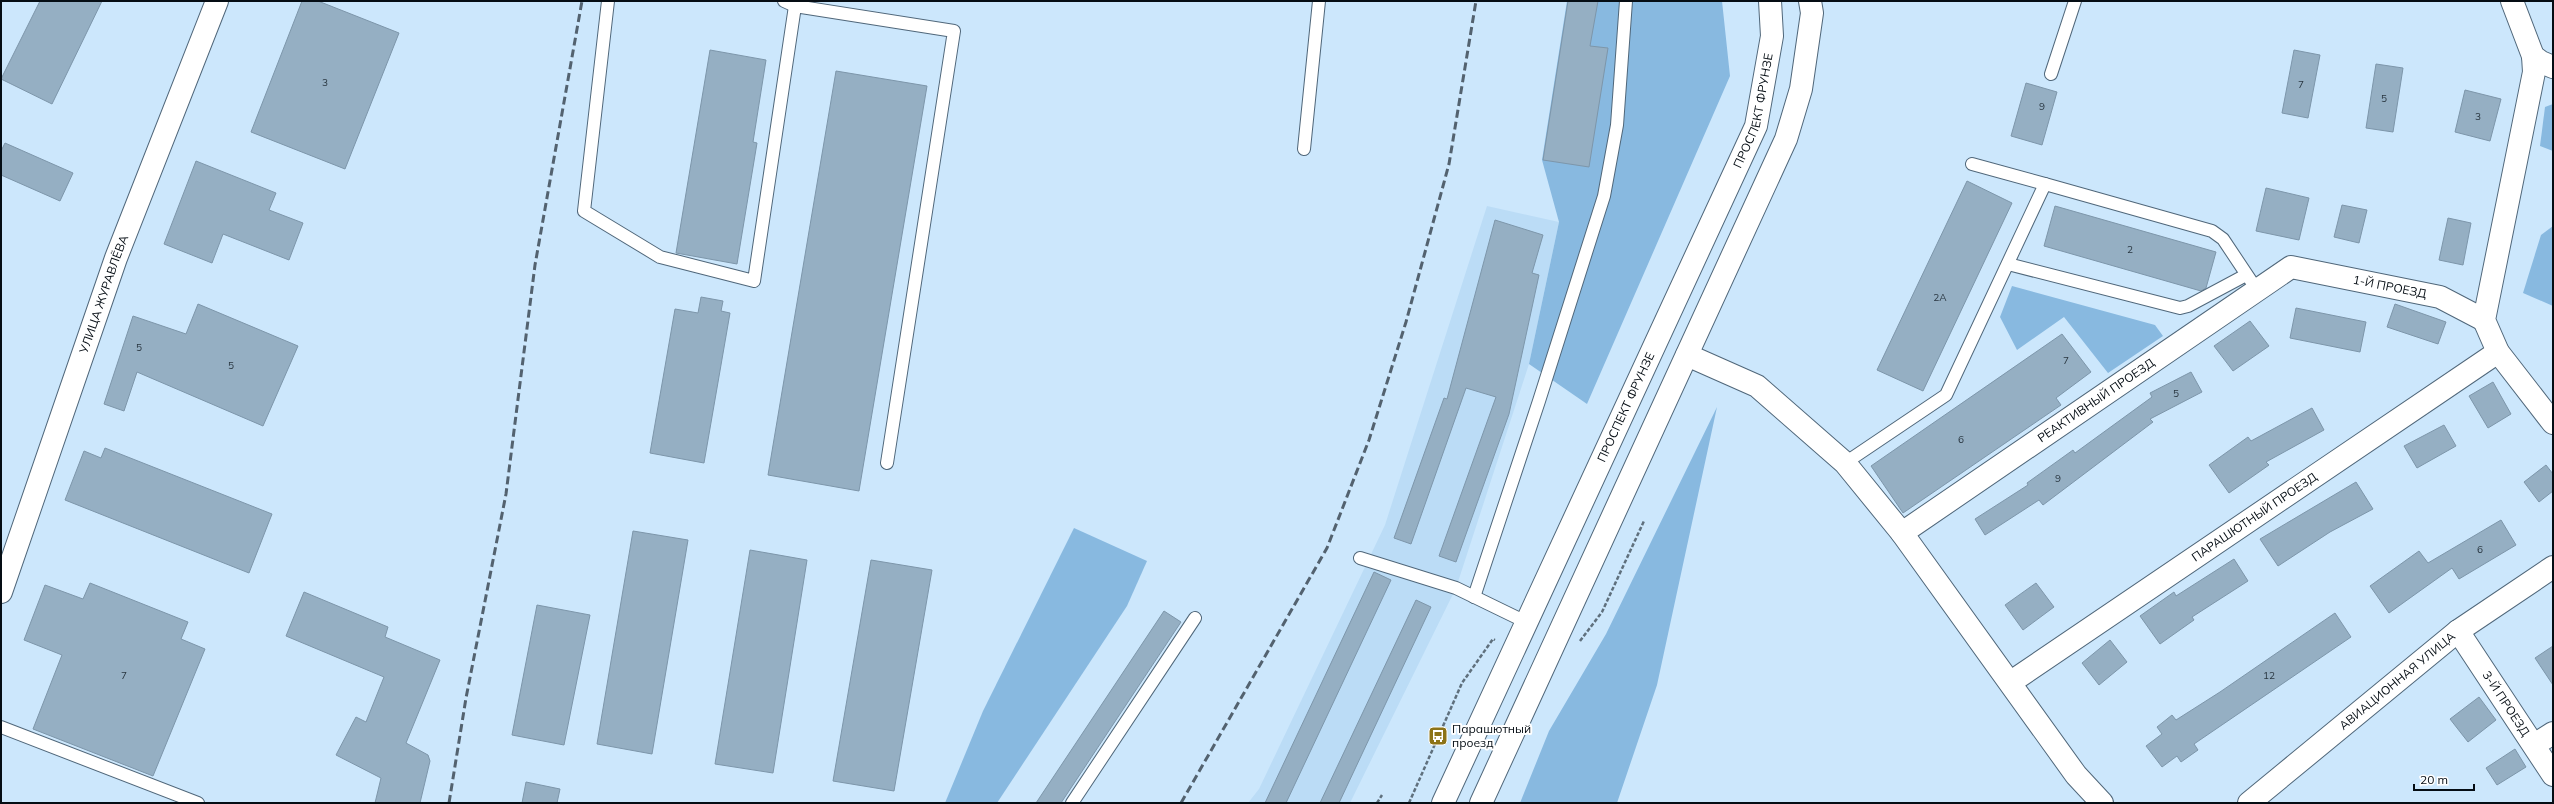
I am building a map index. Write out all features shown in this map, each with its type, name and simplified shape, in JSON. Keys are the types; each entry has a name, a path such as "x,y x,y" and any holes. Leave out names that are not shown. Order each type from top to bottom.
{"street":[{"name":"УЛИЦА ЖУРАВЛЁВА","path":"1,592 116,258 217,1"},
{"name":"ПРОСПЕКТ ФРУНЗЕ","path":"1443,803 1756,126 1772,36 1770,1"},
{"path":"1481,803 1786,139 1801,89 1812,13 1810,1"},
{"path":"2512,1 2533,56 2534,72 2484,320 2498,352 2553,423"},
{"path":"2533,56 2541,62 2553,67"},
{"name":"1-Й ПРОЕЗД","path":"2291,267 2440,297 2484,320"},
{"name":"РЕАКТИВНЫЙ ПРОЕЗД","path":"1902,533 2251,283 2291,267"},
{"name":"ПАРАШЮТНЫЙ ПРОЕЗД","path":"2011,682 2498,352"},
{"path":"1687,355 1757,386 1845,463 1902,533 2011,682 2076,775 2102,803"},
{"name":"АВИАЦИОННАЯ УЛИЦА","path":"2249,803 2458,631 2553,568"},
{"name":"3-Й ПРОЕЗД","path":"2458,631 2553,775"},
{"path":"2534,745 2553,733"}],"lane":[{"path":"608,1 584,211 660,257 754,281 790,4 954,31 887,463"},
{"path":"1304,149 1319,1"},
{"path":"1474,597 1539,401 1604,196 1617,125 1626,1"},
{"path":"2051,74 2075,1"},
{"path":"1972,164 2212,231 2223,239 2251,283 2180,308 2008,264"},
{"path":"1845,463 1946,395 2045,184"},
{"path":"1360,558 1456,588 1526,622"},
{"path":"1072,803 1195,618"},
{"path":"1,727 198,803"}],"path":[{"path":"1377,803 1382,795"}],"shaded area":[{"path":"1567,1 1722,1 1730,76 1587,404 1529,364 1559,222 1542,160"},
{"path":"2553,104 2553,151 2540,146 2545,107"},
{"path":"1487,206 1559,222 1529,364 1456,588 1350,803 1248,803 1259,789 1385,525"},
{"path":"2553,226 2553,306 2523,293 2541,235"},
{"path":"2012,286 2155,325 2163,336 2108,373 2064,317 2017,350 2000,317"},
{"path":"1717,407 1657,685 1617,803 1520,803 1549,731 1606,634"},
{"path":"1074,528 1147,561 1127,606 997,803 945,803 983,711"}],"building":[{"path":"40,1 102,1 52,104 1,79"},
{"path":"302,1 318,1 399,33 345,169 251,132"},
{"path":"1568,1 1598,1 1590,46 1608,48 1589,167 1543,160"},
{"path":"710,50 766,60 753,142 757,143 737,264 676,253"},
{"path":"2294,50 2320,55 2308,118 2282,113"},
{"path":"2376,64 2403,68 2393,132 2366,128"},
{"path":"836,71 927,86 859,491 768,475"},
{"path":"2026,83 2057,92 2042,145 2011,136"},
{"path":"2465,90 2501,99 2490,141 2455,132"},
{"path":"5,143 73,173 60,201 1,175 1,151"},
{"path":"196,161 276,193 269,210 303,223 289,260 223,234 212,263 164,244"},
{"path":"1967,181 2012,203 1923,391 1877,370"},
{"path":"2266,188 2309,198 2299,240 2256,231"},
{"path":"2342,205 2367,210 2359,243 2334,237"},
{"path":"2055,206 2216,252 2206,288 2201,291 2044,246"},
{"path":"2448,218 2471,223 2463,265 2439,260"},
{"path":"1495,220 1543,235 1532,273 1539,275 1509,414 1456,562 1439,556 1496,397 1466,388 1411,544 1394,538 1444,398 1447,399"},
{"path":"701,297 723,301 721,311 730,313 704,463 650,453 675,309 698,313"},
{"path":"198,304 298,346 263,426 137,372 124,411 104,404 133,316 186,334"},
{"path":"2395,304 2446,322 2438,344 2387,327"},
{"path":"2296,308 2366,322 2360,352 2290,338"},
{"path":"2250,321 2269,346 2233,371 2214,346"},
{"path":"2062,334 2091,372 2056,398 2061,405 1903,513 1871,466"},
{"path":"2191,372 2202,392 2150,419 2153,422 2043,505 2039,500 1985,535 1975,519 2028,485 2027,483 2073,450 2075,453 2152,397 2150,393"},
{"path":"2493,382 2511,414 2488,428 2469,396"},
{"path":"2312,408 2324,430 2266,462 2269,465 2229,493 2209,465 2248,437 2251,441"},
{"path":"2444,425 2456,446 2417,468 2404,446"},
{"path":"105,448 272,514 249,573 65,500 84,451 101,458"},
{"path":"2546,465 2553,474 2553,491 2539,502 2524,482"},
{"path":"2356,482 2373,509 2330,532 2278,566 2260,539"},
{"path":"2501,520 2516,545 2459,579 2452,568 2389,613 2370,586 2419,551 2428,563"},
{"path":"633,531 688,540 652,754 597,744"},
{"path":"750,550 807,560 773,773 715,764"},
{"path":"2234,559 2248,581 2192,617 2194,620 2160,644 2140,616 2174,592 2176,596"},
{"path":"871,560 932,570 894,791 833,781"},
{"path":"1374,572 1391,580 1286,803 1265,803"},
{"path":"90,583 188,622 181,639 205,649 153,776 33,729 62,655 24,640 45,585 83,599"},
{"path":"2036,583 2054,607 2023,630 2005,605"},
{"path":"304,592 388,627 385,637 440,660 406,743 428,755 430,761 420,803 375,803 381,778 336,755 356,717 366,722 384,677 286,636"},
{"path":"1416,600 1431,607 1339,803 1320,803"},
{"path":"537,605 590,615 564,745 512,735"},
{"path":"1164,611 1181,622 1061,803 1036,803"},
{"path":"2335,613 2351,637 2194,744 2198,750 2181,762 2177,756 2162,767 2146,746 2162,734 2157,727 2172,715 2176,720 2220,692"},
{"path":"2110,640 2127,662 2099,685 2082,663"},
{"path":"2553,646 2553,685 2535,658"},
{"path":"2479,697 2496,720 2468,742 2450,719"},
{"path":"2515,749 2526,767 2497,785 2486,768"},
{"path":"526,782 560,789 557,803 522,803"}],"railway":[{"path":"449,803 466,698 506,494 535,265 582,1"},
{"path":"1181,803 1327,548 1369,440 1406,322 1449,164 1476,1"}],"place":[{"name":"Парашютный проезд","path":"1438,736"}]}
